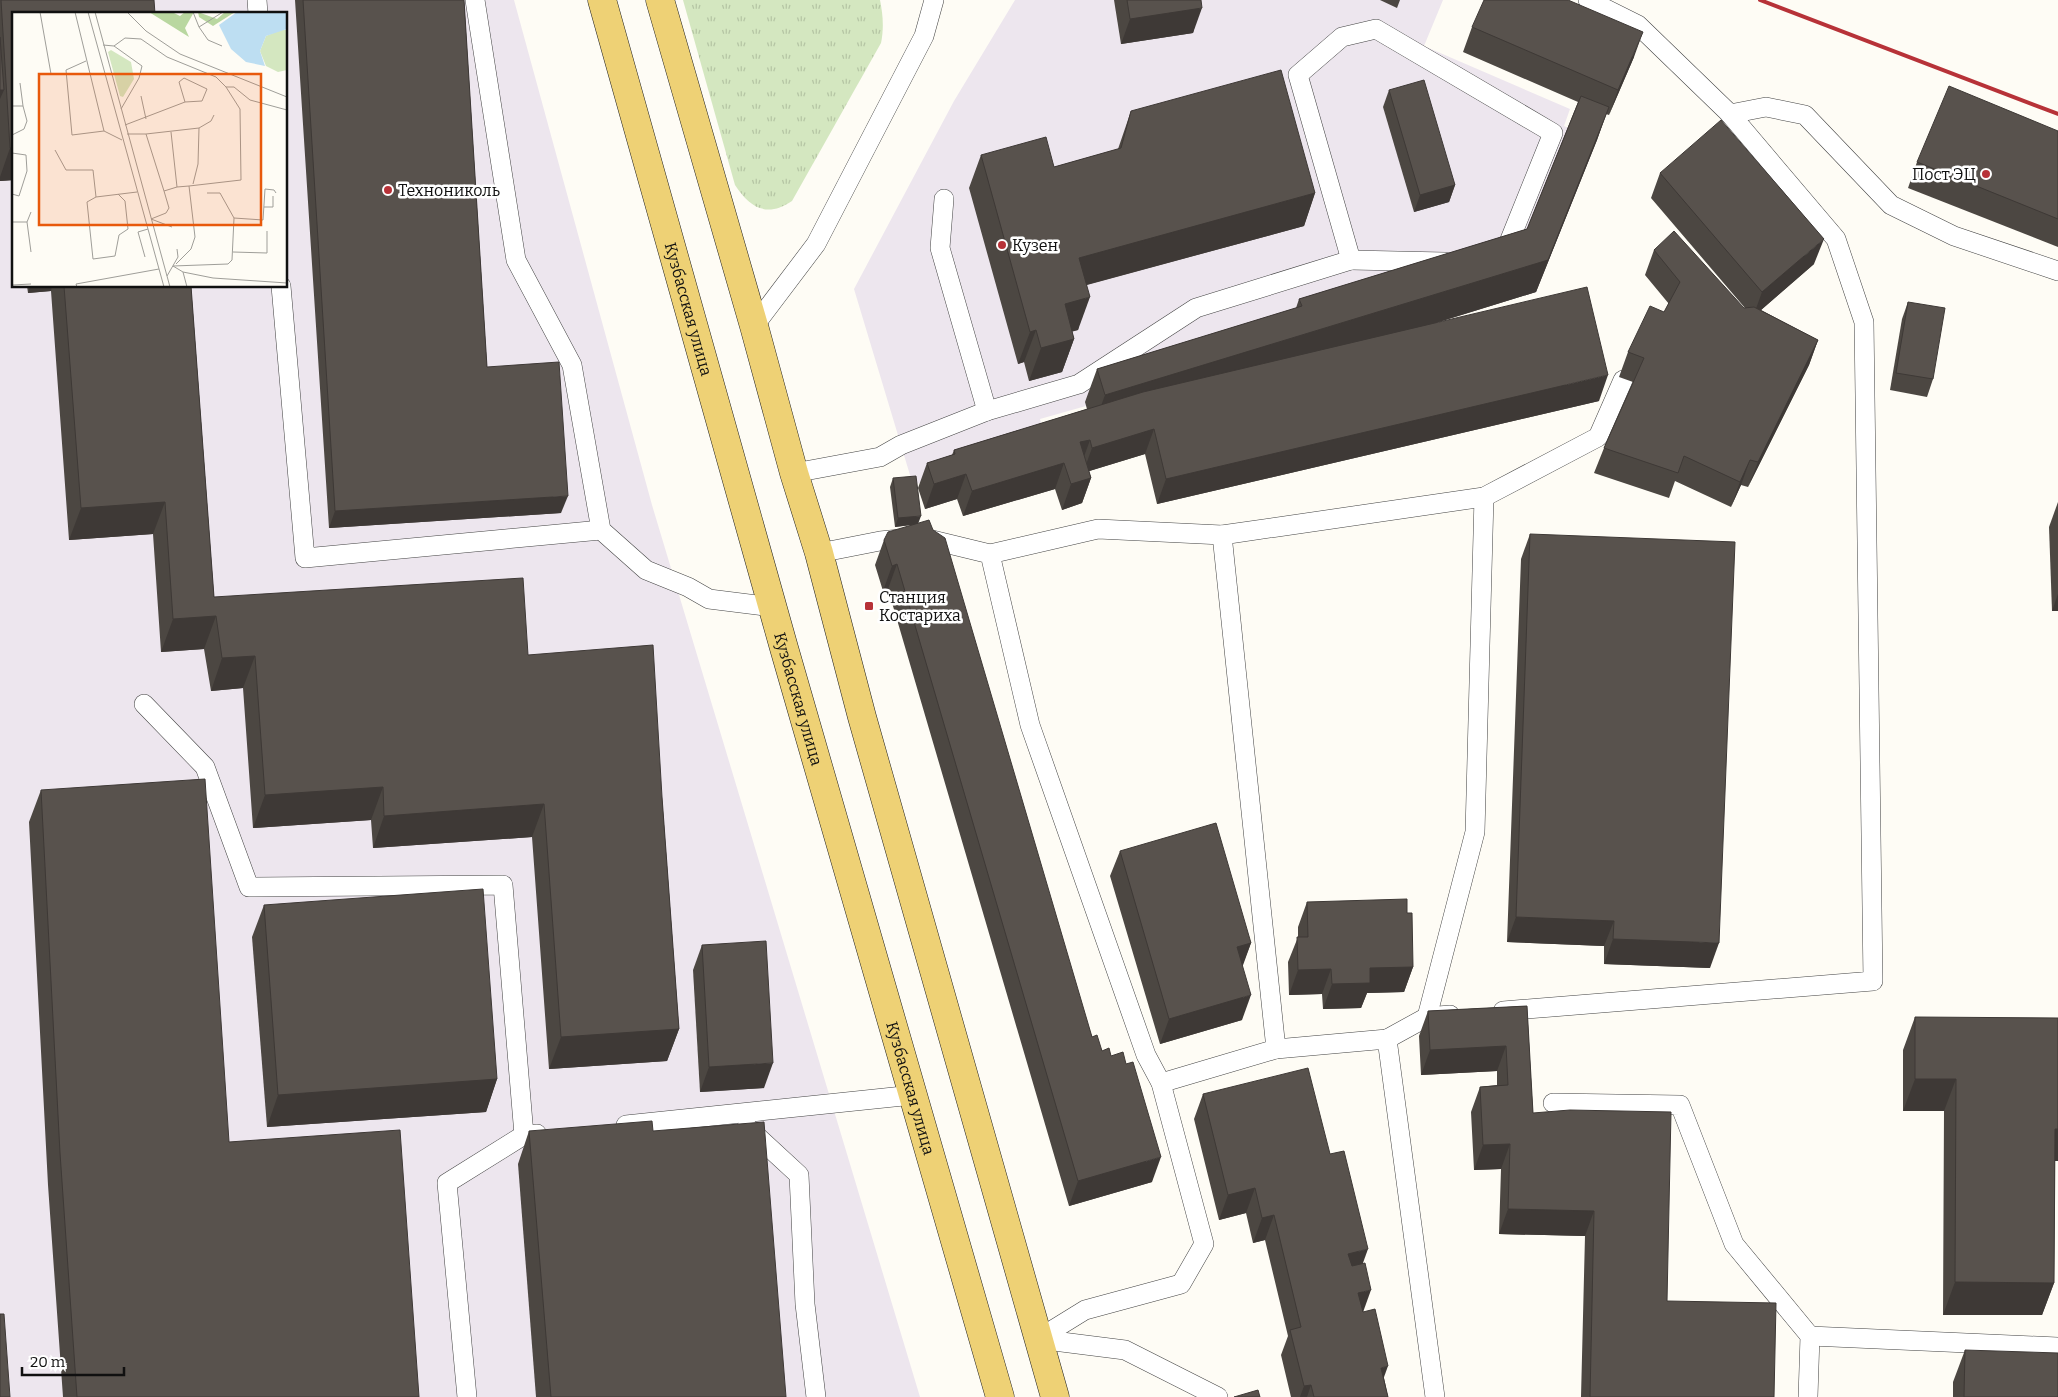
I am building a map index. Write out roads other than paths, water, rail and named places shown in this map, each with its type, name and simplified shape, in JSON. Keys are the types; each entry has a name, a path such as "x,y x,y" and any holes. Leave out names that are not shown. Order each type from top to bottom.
{"main road":[{"name":"Кузбасская улица","path":"602,0 773,607 1000,1397"},
{"path":"660,0 754,326 794,473 819,553 862,717 1054,1397"}],"lane":[{"path":"475,0 516,260 572,365 600,530 646,570 688,587 708,599 773,607"},
{"path":"754,326 816,244 924,36 934,0"},
{"path":"1487,1012 1874,981 1864,322 1836,239 1730,114 1638,24 1588,0"},
{"path":"794,473 880,457 901,445 987,411 1080,384 1196,308 1351,260 1446,262 1507,247 1553,133 1376,28 1342,37 1298,75 1351,260"},
{"path":"1730,114 1766,108 1805,115 1891,205 1954,236 2058,271"},
{"path":"944,199 940,248 987,411"},
{"path":"282,288 305,558 600,530"},
{"path":"819,553 880,541 920,537 990,554 1098,530 1222,535 1484,496 1598,437 1623,380"},
{"path":"1427,1017 1475,832 1484,496"},
{"path":"1222,535 1276,1049"},
{"path":"990,554 1030,725 1146,1055 1161,1083 1204,1244 1182,1284 1084,1310 1038,1339"},
{"path":"144,704 205,767 248,887 503,885 524,1135"},
{"path":"1161,1083 1276,1049 1387,1039 1427,1017 1467,1014"},
{"path":"1387,1039 1435,1397"},
{"path":"613,1126 913,1095"},
{"path":"1553,1103 1680,1105 1734,1244 1810,1336 1808,1397"},
{"path":"732,1114 799,1175 805,1304 816,1397"},
{"path":"467,1397 447,1183 524,1135 554,1132"},
{"path":"1810,1336 2058,1347"},
{"path":"1038,1339 1125,1350 1218,1397"}],"railway":[{"path":"1760,0 2058,114"}],"place":[{"name":"Пост ЭЦ","path":"1986,174"},
{"name":"Технониколь","path":"388,190"},
{"name":"Кузен","path":"1002,245"},
{"name":"Станция Костариха","path":"869,606"}]}
